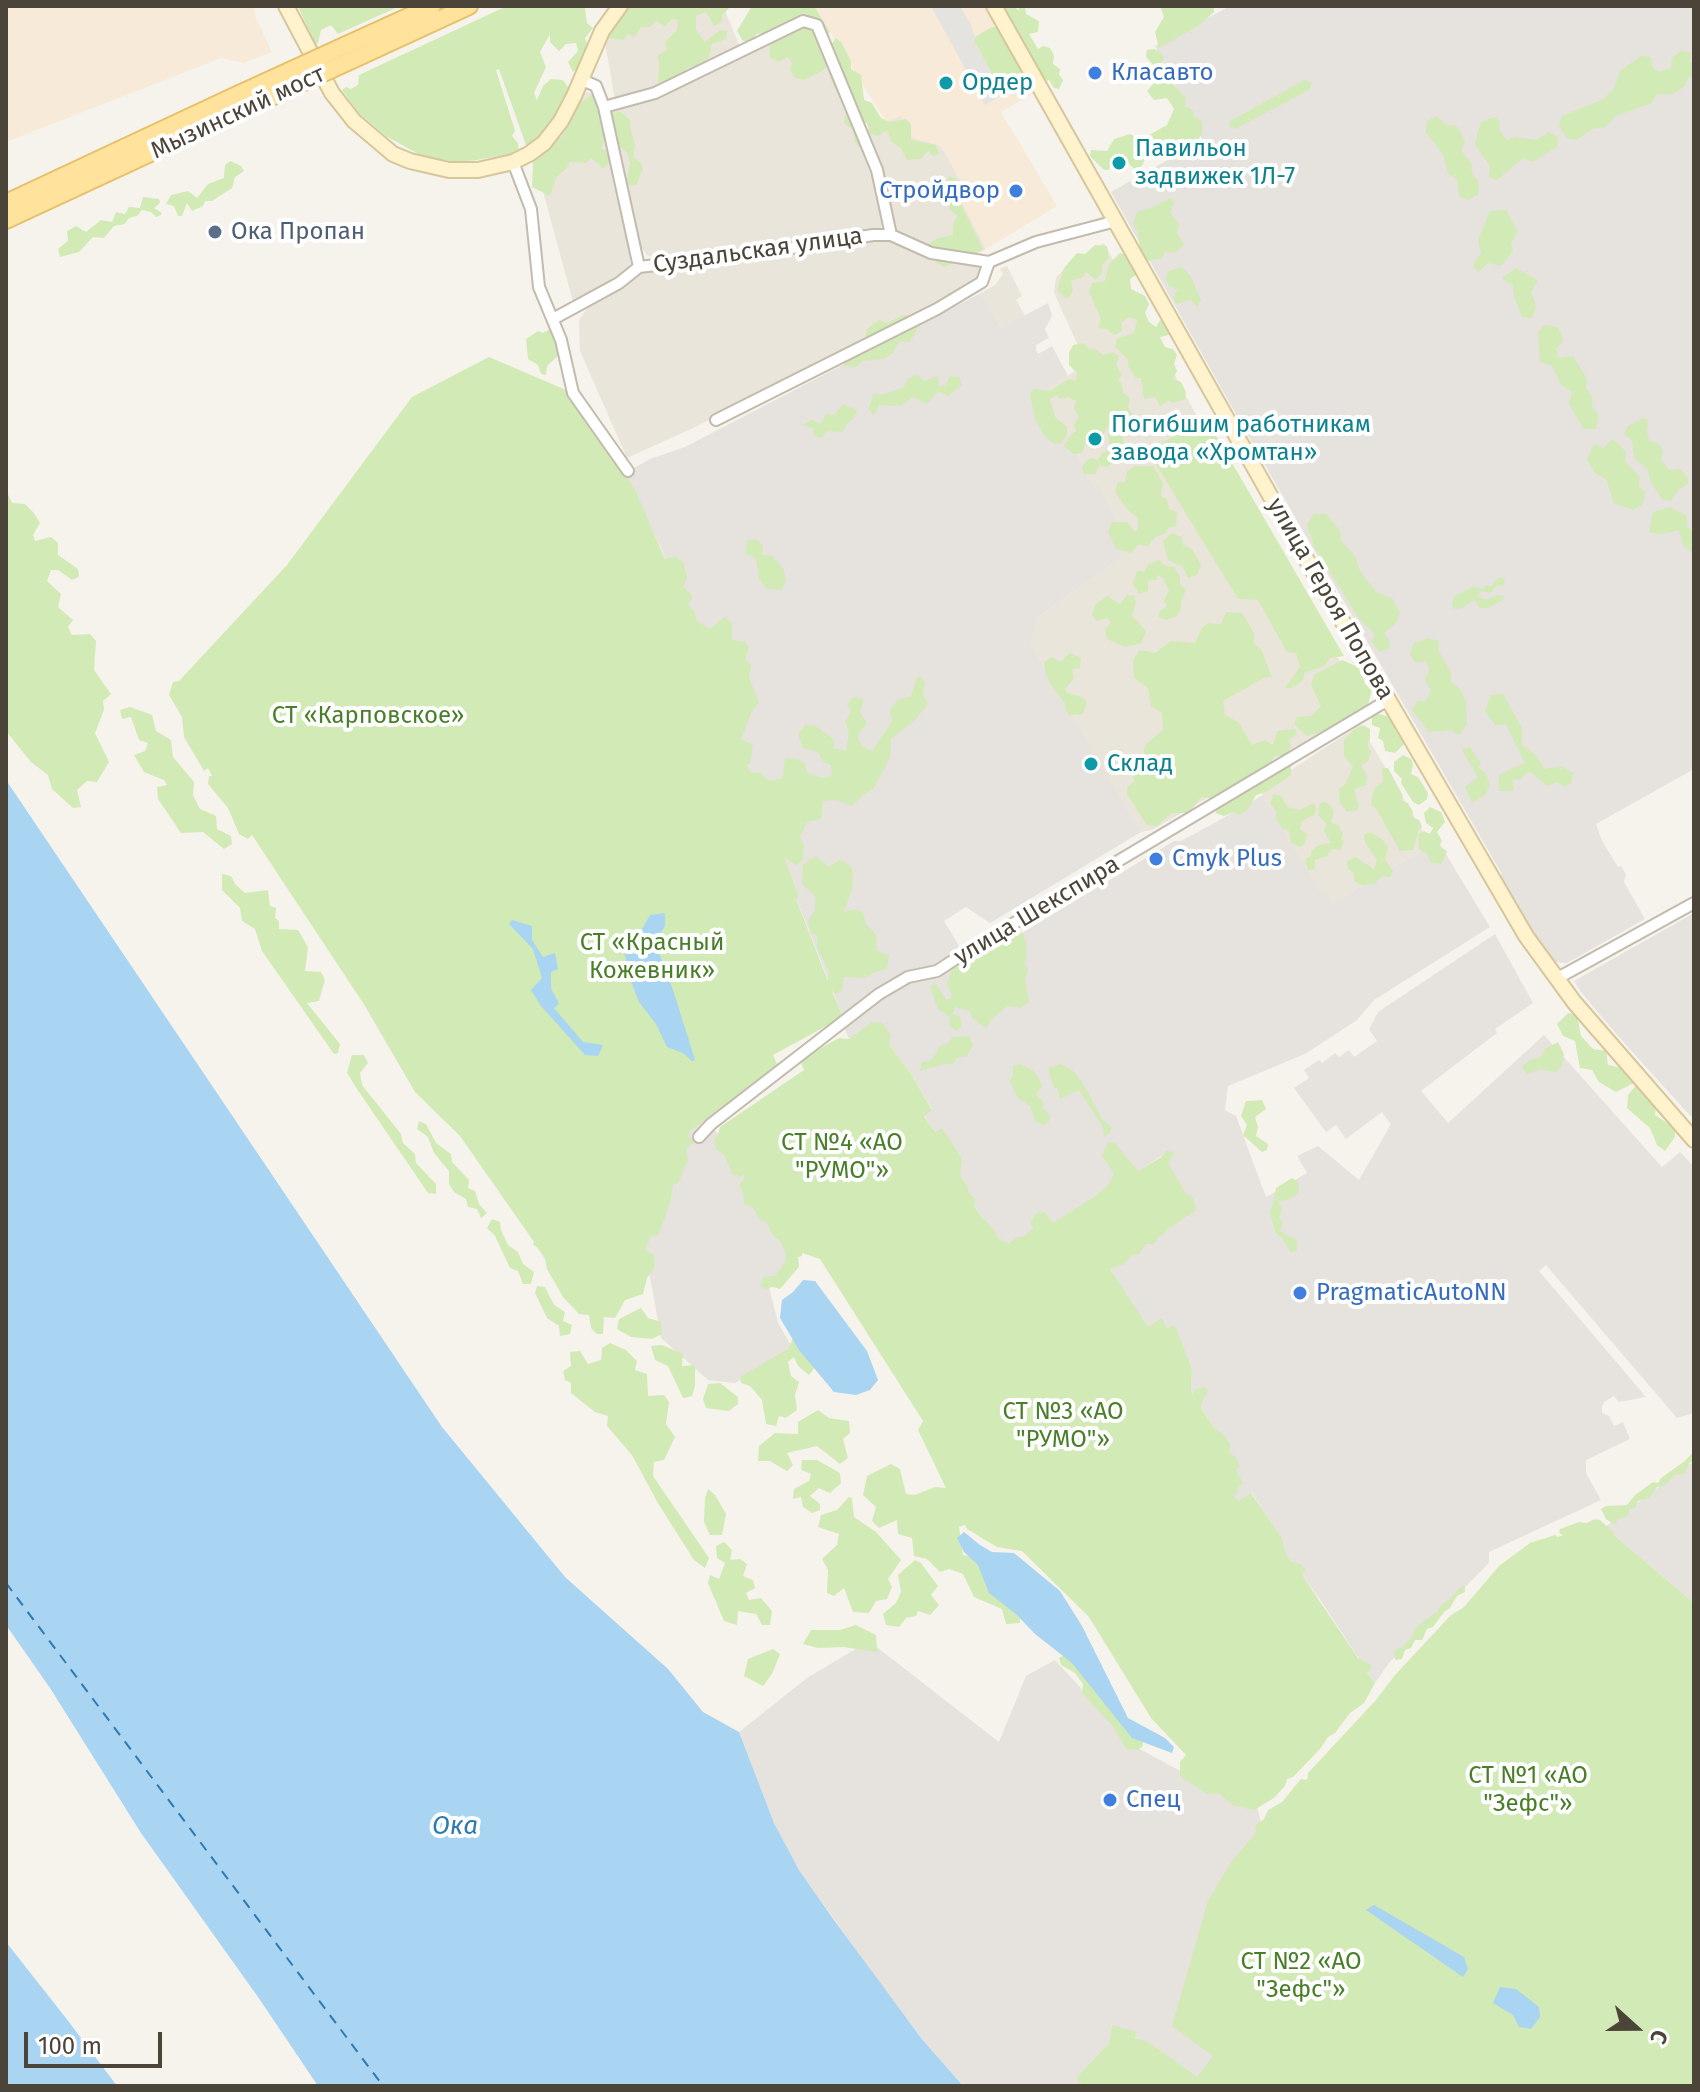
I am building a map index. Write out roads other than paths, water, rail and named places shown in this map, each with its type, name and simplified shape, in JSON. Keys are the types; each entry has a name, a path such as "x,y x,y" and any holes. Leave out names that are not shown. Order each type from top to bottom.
{"main road":[{"name":"Мызинский мост","path":"349,53 432,6"},
{"name":"Мызинский мост","path":"6,203 349,53 469,6"},
{"name":"Мызинский мост","path":"6,220 242,102"}],"street":[{"path":"286,6 332,93 354,121 393,154 449,170 478,170 513,162 544,143 561,121 602,31 620,6"},
{"name":"улица Героя Попова","path":"994,6 1298,545 1526,936 1556,979 1694,1140"},
{"path":"604,107 655,93 803,21 817,25 877,170 891,235"},
{"name":"Суздальская улица","path":"580,79 596,86 604,107 639,267 767,252 873,235 891,235 931,253 989,262"},
{"path":"513,162 531,209 539,287 561,340 573,393 628,471"},
{"path":"716,420 937,309 982,282 989,262 1036,242 1116,221"},
{"path":"553,319 619,283 639,267"},
{"name":"улица Шекспира","path":"699,1137 711,1124 879,994 908,977 937,971 1388,700"},
{"path":"1556,979 1694,903"}],"water":[{"name":"Ока","path":"6,780 442,1427 565,1577 668,1669 703,1712 739,1732 774,1823 799,1870 921,2038 963,2086 318,2086 141,1833 50,1688 6,1625"},
{"path":"665,913 665,926 655,942 695,1060 692,1061 683,1053 667,1047 656,1024 639,1002 624,950 640,933 650,915"},
{"path":"512,920 532,926 532,940 543,957 555,953 558,969 551,972 551,988 559,1004 554,1008 583,1042 603,1045 598,1056 585,1055 541,1006 531,990 542,978 533,949 509,924"},
{"path":"803,1280 815,1281 867,1351 878,1380 870,1390 856,1395 834,1392 799,1350 780,1318 782,1300"},
{"path":"964,1532 992,1552 1014,1553 1060,1591 1082,1626 1128,1718 1165,1738 1174,1747 1172,1753 1132,1738 1072,1663 989,1593 978,1565 964,1552 957,1538"},
{"path":"1374,1905 1464,1957 1468,1969 1463,1977 1366,1910"},
{"path":"6,1942 69,2022 117,2086 6,2086"},
{"path":"1500,1987 1516,1989 1539,2007 1540,2017 1531,2029 1519,2027 1513,2015 1493,2003"}],"place":[{"name":"Класавто","path":"1095,73"},
{"name":"Ордер","path":"946,83"},
{"name":"Павильон задвижек 1Л-7","path":"1119,163"},
{"name":"Стройдвор","path":"1016,191"},
{"name":"Ока Пропан","path":"215,232"},
{"name":"Погибшим работникам завода «Хромтан»","path":"1095,439"},
{"name":"Склад","path":"1091,764"},
{"name":"Cmyk Plus","path":"1156,859"},
{"name":"PragmaticAutoNN","path":"1300,1293"},
{"name":"Спец","path":"1110,1800"}],"park label":[{"name":"СТ «Карповское»","path":"368,716"},
{"name":"СТ «Красный Кожевник»","path":"652,957"},
{"name":"СТ №4 «АО \"РУМО\"»","path":"842,1157"},
{"name":"СТ №3 «АО \"РУМО\"»","path":"1063,1426"},
{"name":"СТ №1 «АО \"Зефс\"»","path":"1528,1790"},
{"name":"СТ №2 «АО \"Зефс\"»","path":"1301,1976"}]}
